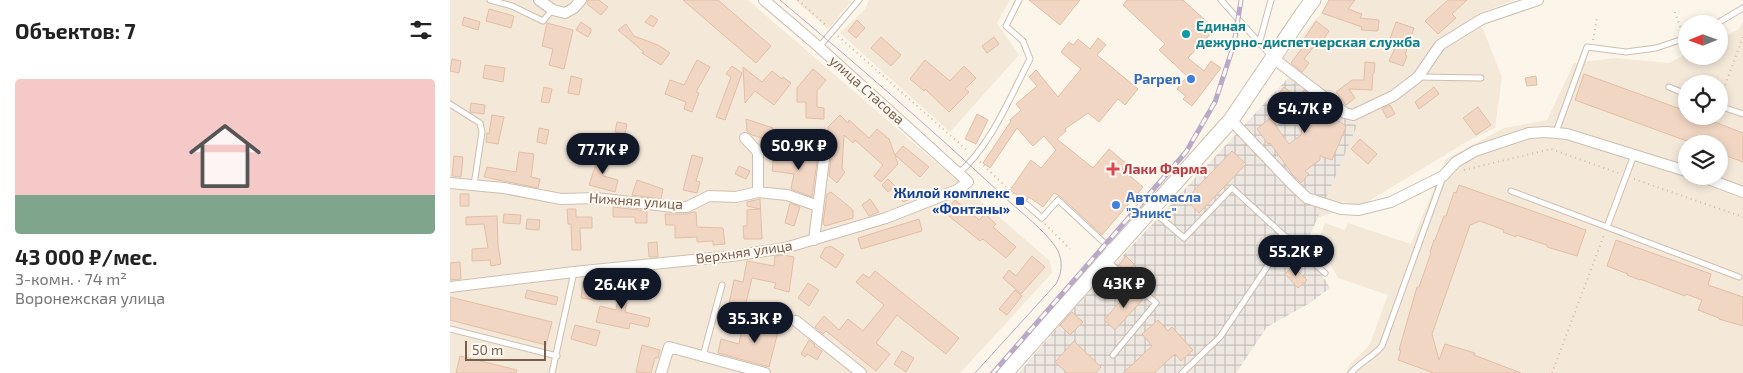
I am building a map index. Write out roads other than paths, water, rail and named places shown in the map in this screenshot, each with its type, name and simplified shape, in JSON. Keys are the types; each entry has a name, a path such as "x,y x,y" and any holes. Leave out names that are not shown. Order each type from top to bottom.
{"street":[{"path":"540,0 553,10 565,13 574,8 581,0"},
{"name":"улица Стасова","path":"764,0 819,47 968,182"},
{"path":"1005,373 1231,120 1313,0"},
{"path":"1273,58 1345,113 1353,115 1393,96 1418,78 1440,45 1482,19 1538,0"},
{"path":"1231,120 1307,198 1341,209 1359,210 1392,202 1443,176 1456,162 1475,151 1529,133 1567,134 1678,169"},
{"path":"745,138 758,152 758,192"},
{"path":"814,240 826,143"},
{"name":"Верхняя улица","path":"450,287 732,256 785,248 886,218 957,190 968,182"},
{"name":"Нижняя улица","path":"450,183 504,188 561,199 596,198 674,207 687,207 709,196 736,197 758,192 786,195 818,206"},
{"path":"1724,185 1743,192"},
{"path":"796,321 861,373"},
{"path":"661,373 669,346 765,373"}],"lane":[{"path":"490,0 512,6 543,21 553,10"},
{"path":"819,47 858,1 866,0"},
{"path":"959,173 987,140 1030,59 1023,41 1006,26 1019,0"},
{"path":"1221,0 1273,58"},
{"path":"1259,44 1271,0"},
{"path":"1728,17 1743,8"},
{"path":"1556,133 1587,47 1626,52 1656,48 1678,41"},
{"path":"1418,78 1481,78"},
{"path":"1669,87 1678,91"},
{"path":"450,104 480,123 482,132 474,185"},
{"path":"1728,108 1743,114"},
{"path":"1607,227 1634,155"},
{"path":"1351,373 1374,355 1382,346 1443,176"},
{"path":"1151,210 1184,238 1232,188 1325,273"},
{"path":"1511,191 1739,277"},
{"path":"1024,203 1042,218 1058,200 1156,303 1113,355"},
{"path":"1182,373 1220,337 1287,237"},
{"path":"552,373 574,272"},
{"path":"703,356 722,285"},
{"path":"450,329 556,356"}],"tram line":[{"path":"780,0 1006,198 1047,236 1058,251 1061,259 1061,268 1056,284 975,373"}],"railway":[{"path":"993,373 1186,152 1215,102 1234,44 1241,0"}],"place":[{"name":"Единая дежурно-диспетчерская служба","path":"1186,34"},
{"name":"Parpen","path":"1191,79"},
{"name":"Лаки Фарма","path":"1113,169"},
{"name":"Жилой комплекс «Фонтаны»","path":"1020,201"},
{"name":"Автомасла \"Эникс\"","path":"1116,205"}]}
